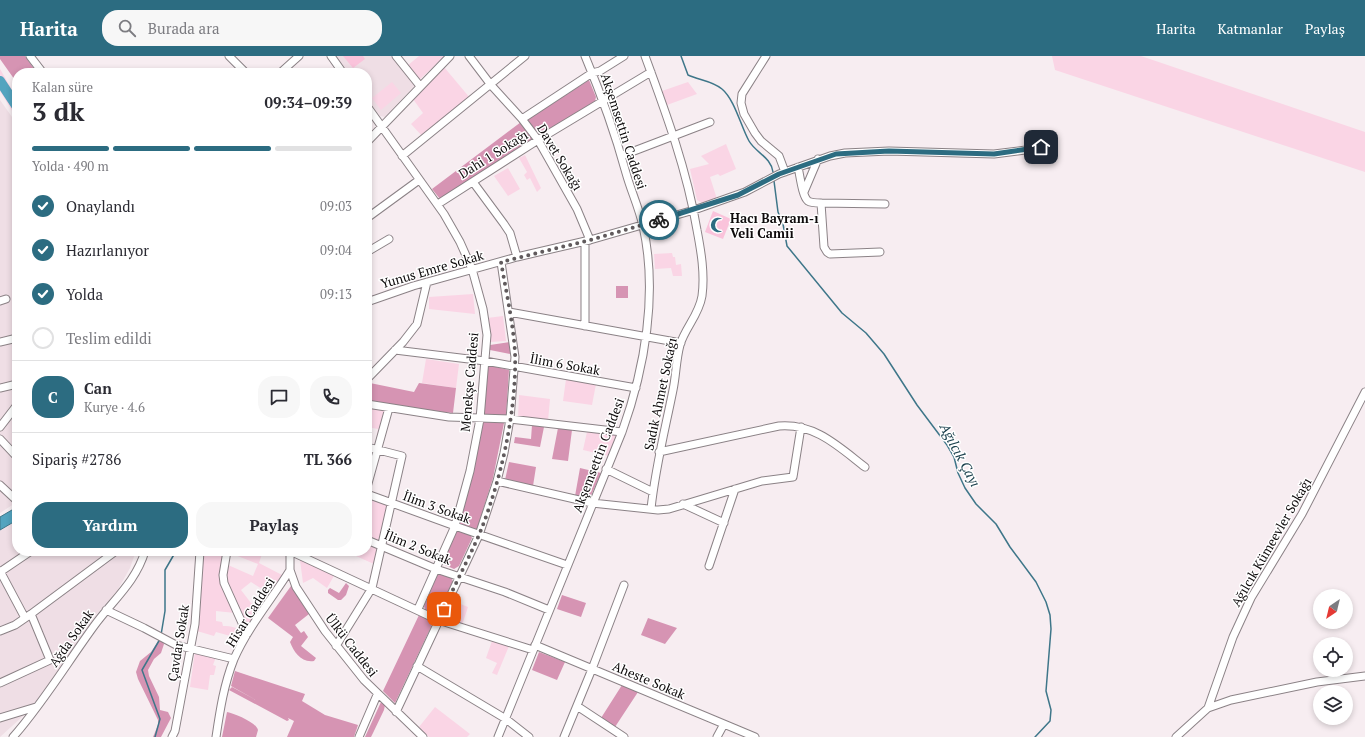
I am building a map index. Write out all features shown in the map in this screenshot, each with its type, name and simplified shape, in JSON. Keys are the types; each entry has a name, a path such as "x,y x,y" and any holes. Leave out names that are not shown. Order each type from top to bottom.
{"street":[{"path":"229,56 241,68"},
{"path":"286,68 300,56"},
{"path":"331,56 339,68"},
{"path":"396,56 420,86"},
{"path":"372,137 450,56"},
{"name":"Davet Sokağı","path":"469,56 491,85 522,119 538,140 577,209 588,241"},
{"path":"402,156 525,56"},
{"name":"Akşemsettin Caddesi","path":"498,737 622,432 636,388 645,336 649,285 643,225 603,100 585,56"},
{"path":"522,119 592,72 600,71 624,56"},
{"name":"Sadık Ahmet Sokağı","path":"645,56 674,135 694,210 702,265 702,295 697,312 681,343 673,389 659,452 651,509"},
{"path":"766,56 742,94 741,103 744,114 755,133 761,141 779,156 785,172"},
{"path":"34,57 40,68"},
{"name":"Dahi 1 Sokağı","path":"438,204 538,140 651,72"},
{"name":"Menekşe Caddesi","path":"372,113 419,180 438,204 454,230 472,269 485,324 487,344 480,419 470,471 455,526 418,609"},
{"path":"621,156 710,122"},
{"name":"Yunus Emre Sokak","path":"372,300 472,269 588,241 694,210 745,192 770,178 798,167 845,153 889,151 994,154 1047,146"},
{"path":"804,192 818,160"},
{"path":"798,167 804,192 808,200 821,203 885,204"},
{"path":"372,214 419,180"},
{"path":"473,182 507,229 518,257"},
{"path":"821,203 824,247 827,252 830,254 880,252"},
{"path":"372,249 389,239"},
{"path":"585,326 588,241"},
{"path":"396,712 479,535 498,481 510,419 515,367 509,312 501,262"},
{"path":"372,374 418,324 427,282"},
{"path":"509,312 681,343"},
{"path":"0,342 12,339"},
{"name":"İlim 6 Sokak","path":"395,350 485,361 636,388"},
{"path":"0,388 12,385"},
{"name":"Ağılcık Kümeevler Sokağı","path":"1208,708 1233,637 1251,598 1302,514 1365,392"},
{"path":"372,405 448,417 510,419 622,432"},
{"path":"372,472 389,408"},
{"path":"0,427 12,414"},
{"path":"659,452 780,426 801,427 825,436 865,467"},
{"path":"498,481 592,503 651,509 669,509 762,481 793,477 801,427"},
{"path":"0,439 12,452"},
{"path":"336,646 372,588 402,456 372,449"},
{"path":"606,469 653,492"},
{"path":"0,484 12,496"},
{"path":"709,566 735,489"},
{"name":"İlim 3 Sokak","path":"372,496 567,565"},
{"path":"683,504 724,523"},
{"name":"İlim 2 Sokak","path":"372,542 436,569 505,592 549,610"},
{"path":"0,683 50,660 28,616 0,572 24,556"},
{"path":"0,632 28,616 109,556"},
{"name":"Ağda Sokak","path":"12,737 36,707 106,610 136,574 143,556"},
{"name":"Çavdar Sokak","path":"172,737 175,731 191,648 197,607 200,556"},
{"path":"226,556 223,574 224,583 247,634"},
{"name":"Ülkü Caddesi","path":"290,556 290,570 300,595 336,646 354,670 377,695 423,737"},
{"name":"Aheste Sokak","path":"301,556 418,609 438,620 534,647 755,737"},
{"name":"Hisar Caddesi","path":"216,737 224,688 234,659 247,634 290,570"},
{"path":"564,737 592,670 624,585"},
{"path":"106,610 157,634 170,642 234,659"},
{"path":"417,666 506,719 529,737"},
{"name":"Ağılcık Kümeevler Sokağı","path":"1176,737 1208,708 1231,700 1316,682 1365,676"},
{"path":"359,737 377,695"},
{"path":"577,706 624,737"},
{"path":"0,718 36,707"},
{"path":"717,737 724,724"}],"shaded area":[{"path":"0,56 25,56 33,68 12,68 12,76 0,59"},
{"path":"335,56 391,56 415,85 385,117 380,116 372,105 372,68 345,68"},
{"path":"419,56 445,56 418,81 407,66"},
{"path":"1052,56 1141,56 1365,132 1365,172 1055,70"},
{"path":"444,67 470,98 423,137 411,124 423,113 413,99"},
{"path":"0,69 12,89 12,111 0,91"},
{"path":"589,80 596,97 595,101 538,137 527,120"},
{"path":"392,82 401,93 381,110 372,98"},
{"path":"688,82 697,94 667,105 662,91"},
{"path":"0,100 12,117 12,505 0,513"},
{"path":"521,122 533,139 440,199 432,189"},
{"path":"726,144 736,169 720,176 718,174 710,177 717,199 702,203 697,200 690,169 709,164 701,156"},
{"path":"525,155 541,188 537,192 530,178 527,180 524,175 527,172 519,158"},
{"path":"508,168 520,189 508,196 494,176"},
{"path":"672,253 673,257 675,257 676,265 681,264 682,276 673,276 671,268 655,269 654,254"},
{"path":"616,286 628,286 628,298 616,298"},
{"path":"473,294 475,314 429,309 429,297"},
{"path":"503,316 506,341 490,342 487,318"},
{"path":"510,342 510,354 490,350 490,345"},
{"path":"426,359 459,364 456,388 422,383"},
{"path":"488,365 509,370 506,417 484,416"},
{"path":"566,379 596,384 592,405 563,401"},
{"path":"372,383 414,392 419,383 456,388 453,413 414,409 372,401"},
{"path":"519,395 550,399 548,421 518,418"},
{"path":"372,408 387,411 375,446 378,429 372,428"},
{"path":"483,422 504,423 493,478 477,529 475,530 459,524 473,474"},
{"path":"532,425 544,427 540,447 514,443 515,437 531,439"},
{"path":"558,428 572,430 568,461 552,459"},
{"path":"587,432 616,435 609,456 583,450"},
{"path":"509,462 536,467 533,486 505,480"},
{"path":"580,468 601,473 589,500 575,496"},
{"path":"372,499 389,505 380,541 372,538"},
{"path":"12,523 12,556 134,556 130,568 117,591 95,616 33,707 0,737 0,530"},
{"path":"459,530 470,534 472,538 459,566 454,569 445,565 444,562 455,532"},
{"path":"372,544 379,547 374,564 356,556 372,556"},
{"path":"203,556 223,556 221,572 235,613 216,611 216,621 222,622 223,626 237,628 244,634 241,639 216,632 214,636 197,631"},
{"path":"238,556 261,556 259,563 282,575 276,587 270,585 267,592 251,582 241,590 251,603 261,610 249,626 245,623 225,580 228,565 253,576 258,564"},
{"path":"303,559 335,574 327,588 313,578 303,583 300,560"},
{"path":"438,573 451,577 453,582 439,612 434,615 425,610 424,606"},
{"path":"346,583 349,586 346,595 341,600 338,600 328,593 330,588 339,593"},
{"path":"291,586 309,614 295,625 301,633 304,631 308,637 301,646 316,658 314,661 302,659 290,642 293,637 268,618"},
{"path":"562,595 586,603 581,617 557,609"},
{"path":"453,601 468,607 462,625 444,620"},
{"path":"419,615 431,619 431,627 395,703 383,691"},
{"path":"648,618 677,628 665,644 641,635"},
{"path":"159,640 162,640 164,644 161,653 154,659 148,670 149,676 159,697 160,710 168,712 171,718 161,737 153,737 158,725 158,720 136,672 140,661 151,652"},
{"path":"492,641 509,646 497,675 492,673 497,663 486,658"},
{"path":"195,651 216,657 213,665 216,666 214,675 210,675 208,690 190,687"},
{"path":"539,652 565,662 557,680 532,670"},
{"path":"235,671 305,694 302,701 325,715 358,725 354,737 287,737 294,721 288,718 289,720 287,721 229,690 232,687 258,701 231,686"},
{"path":"622,685 638,692 615,727 601,718"},
{"path":"381,702 385,705 384,710 371,737 365,737"},
{"path":"435,707 470,734 467,737 429,737 419,727"},
{"path":"227,712 240,716 253,724 258,730 256,737 222,737"}],"water":[{"path":"12,510 12,523 0,530 0,517"}],"building":[{"path":"343,56 363,56 365,59 353,68"},
{"name":"Hacı Bayram-ı Veli Camii","path":"713,211 731,219 723,239 705,232"}],"waterway":[{"name":"Ağılcık Çayı","path":"681,56 688,75 714,84 727,94 749,141 766,159 772,167 773,172"},
{"path":"0,81 12,99"},
{"name":"Ağılcık Çayı","path":"774,181 778,212 783,224 787,246 842,313 866,333 884,354 917,405 947,445 954,457 958,473 965,488 976,504 996,524 1010,547 1036,582 1046,602 1050,615 1051,629 1046,691 1051,710 1050,721 1035,737"},
{"path":"161,635 165,611 165,570 173,556"},
{"path":"155,737 160,719 142,670 160,639"}],"way so far":[{"path":"444,609 479,535 498,481 510,419 515,367 509,312 501,262 590,240 659,220"}],"place":[{"name":"Hacı Bayram-ı Veli Camii","path":"718,225"}],"route":[{"path":"659,220 738,195 779,174 836,154 889,151 994,154 1016,152 1041,147"}]}
